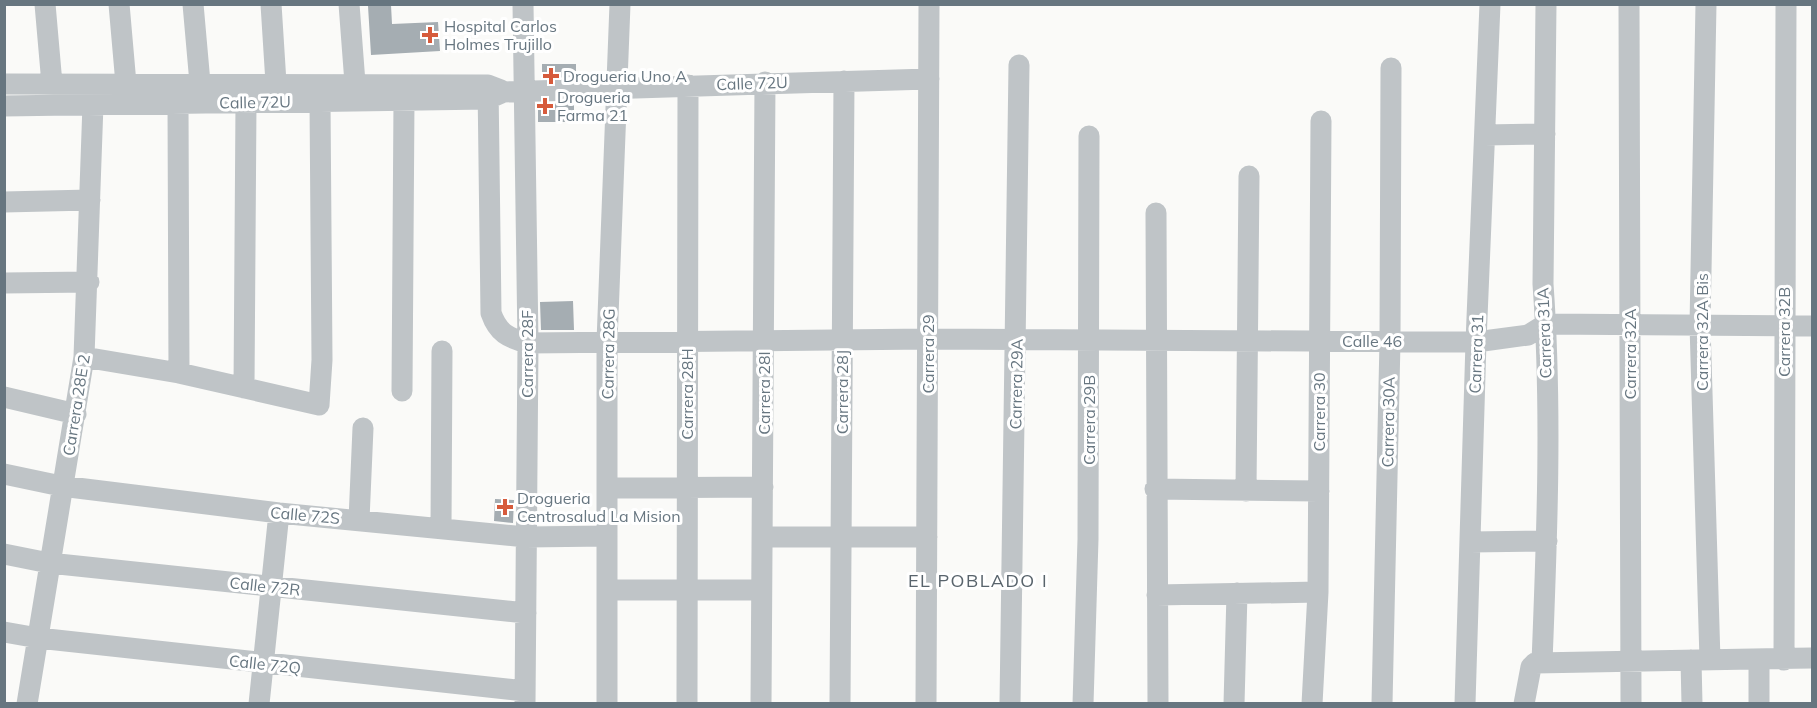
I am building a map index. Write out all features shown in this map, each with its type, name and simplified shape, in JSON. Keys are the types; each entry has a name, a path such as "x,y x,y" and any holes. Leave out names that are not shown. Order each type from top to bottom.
{"street":[{"path":"45,4 52,84"},
{"path":"119,4 126,84"},
{"path":"193,4 200,83"},
{"path":"271,4 276,83"},
{"path":"349,4 355,83"},
{"name":"Carrera 28F","path":"523,4 528,343 525,697"},
{"name":"Carrera 28G","path":"607,704 607,342 620,4"},
{"name":"Carrera 29","path":"927,704 929,4"},
{"name":"Carrera 31","path":"1465,704 1476,342 1490,4"},
{"name":"Carrera 31A","path":"1524,704 1536,664 1547,541 1546,324 1543,284 1546,4"},
{"name":"Carrera 32A","path":"1629,4 1631,704"},
{"name":"Carrera 32A Bis","path":"1692,704 1701,660 1700,325 1706,4"},
{"name":"Carrera 32B","path":"1784,660 1786,4"},
{"name":"Carrera 29A","path":"1010,704 1017,341 1019,65"},
{"name":"Carrera 30A","path":"1382,704 1390,341 1391,68"},
{"name":"Calle 72U","path":"4,106 404,100 493,92 616,87 929,79"},
{"name":"Carrera 28J","path":"840,704 844,81"},
{"name":"Carrera 28I","path":"762,704 765,82"},
{"name":"Calle 72U","path":"4,84 355,83 493,92"},
{"name":"Carrera 28H","path":"687,704 688,85"},
{"path":"493,92 491,313 501,332 509,339 528,343"},
{"path":"402,391 404,100"},
{"path":"84,357 179,372 319,405 322,360 320,101"},
{"path":"178,103 179,372"},
{"path":"244,388 246,103"},
{"name":"Carrera 28E 2","path":"27,704 84,357 89,282 93,104"},
{"name":"Carrera 30","path":"1311,704 1318,592 1321,121"},
{"path":"1485,135 1545,134"},
{"name":"Carrera 29B","path":"1083,704 1088,539 1089,136"},
{"path":"1246,491 1249,176"},
{"path":"4,202 90,200"},
{"path":"1156,213 1155,489 1158,704"},
{"path":"4,283 89,282"},
{"name":"Calle 46","path":"528,343 764,339 1476,342 1528,335 1546,324 1812,326"},
{"path":"441,528 442,351"},
{"path":"4,397 76,414"},
{"path":"359,520 363,428"},
{"name":"Calle 72S","path":"4,474 62,486 279,513 526,537 607,536"},
{"path":"607,488 763,487"},
{"path":"1155,489 1319,491"},
{"path":"259,704 279,513"},
{"path":"763,537 927,537"},
{"path":"1470,542 1547,541"},
{"name":"Calle 72R","path":"4,554 49,563 526,613"},
{"path":"607,590 761,590"},
{"path":"1157,595 1318,592"},
{"path":"1234,704 1237,593"},
{"name":"Calle 72Q","path":"4,632 525,697"},
{"path":"1536,664 1812,658"},
{"path":"1759,660 1759,704"}],"building":[{"path":"391,5 392,24 438,22 440,51 371,55 368,6"},
{"path":"542,64 576,64 576,77 542,78"},
{"path":"574,103 574,122 538,122 538,104"},
{"path":"573,301 574,330 541,330 540,302"},
{"path":"495,499 514,500 513,523 494,521"}],"place":[{"name":"Hospital Carlos Holmes Trujillo","path":"430,35"},
{"name":"Drogueria Uno A","path":"551,76"},
{"name":"Drogueria Farma 21","path":"545,106"},
{"name":"Drogueria Centrosalud La Mision","path":"505,507"}],"district":[{"name":"EL POBLADO I","path":"978,580"}]}
